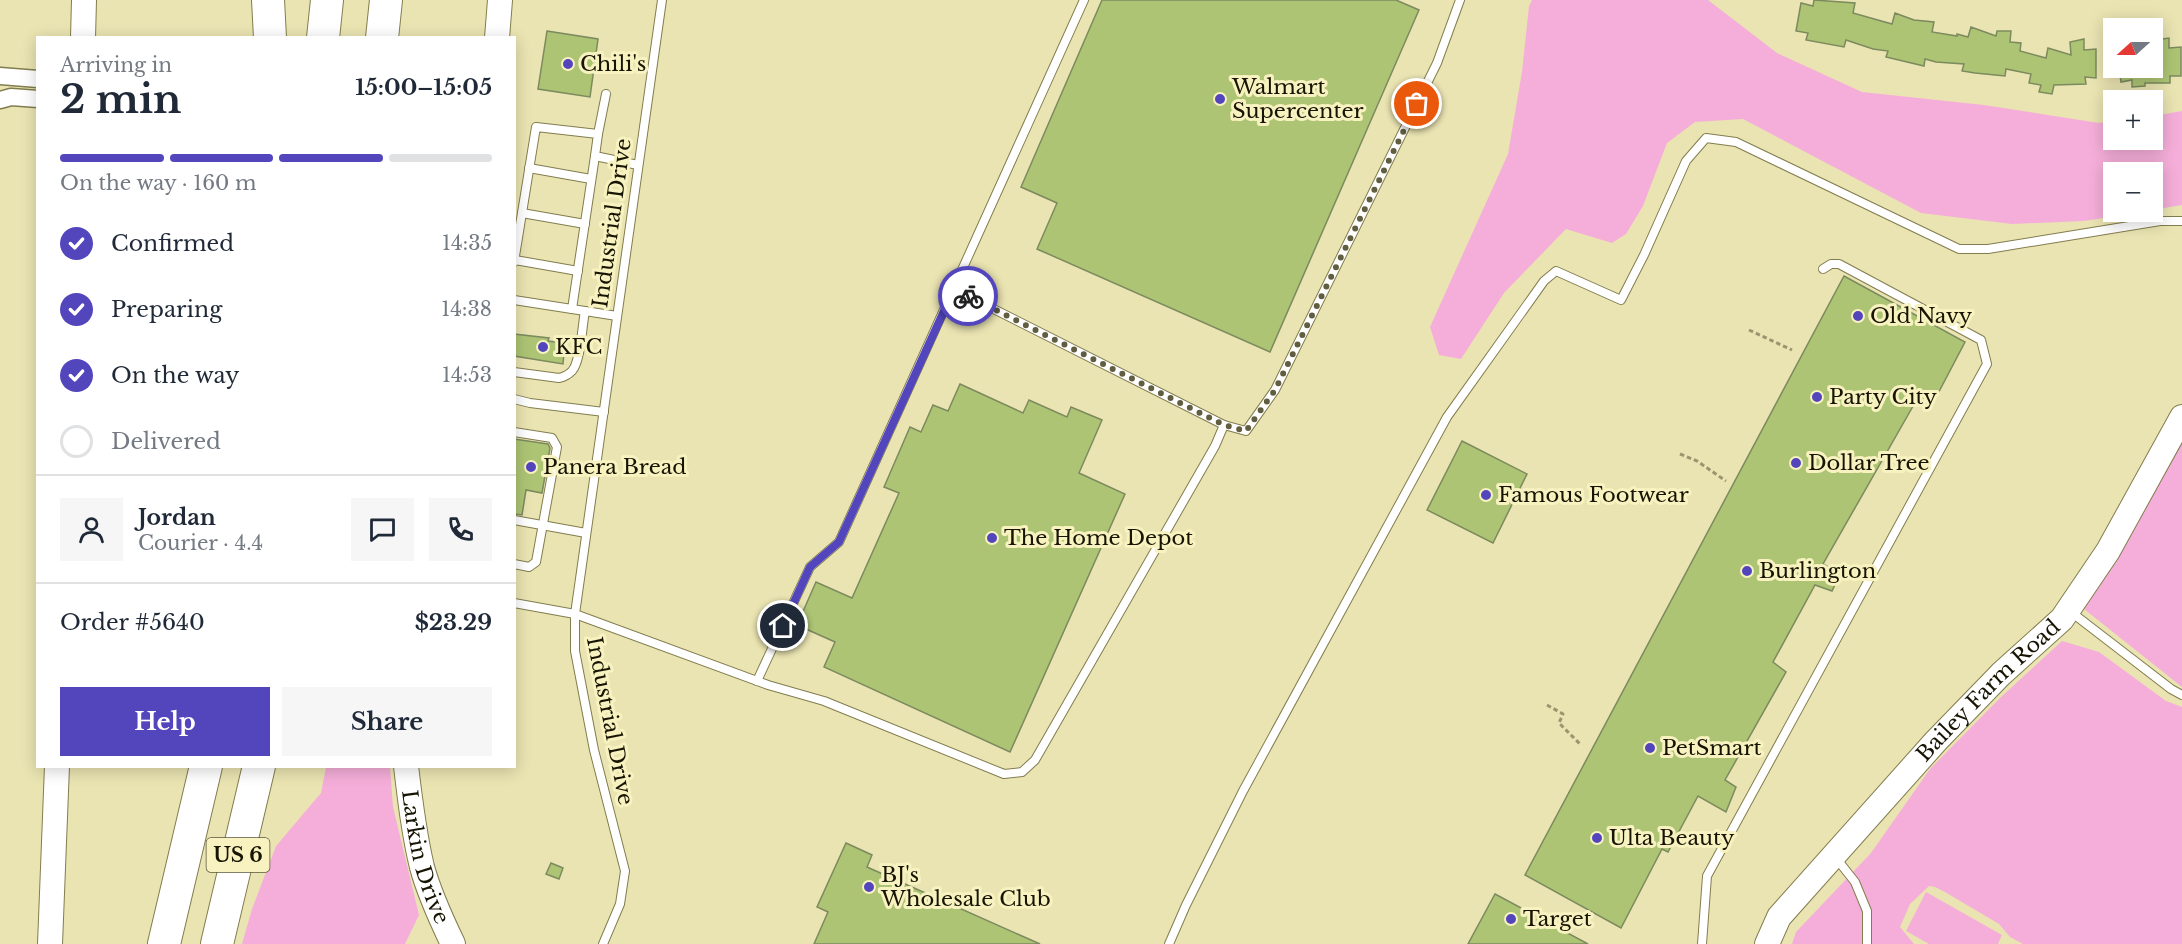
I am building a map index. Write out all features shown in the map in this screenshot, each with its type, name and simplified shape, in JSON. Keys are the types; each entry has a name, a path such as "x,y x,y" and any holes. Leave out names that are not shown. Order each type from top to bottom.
{"highway":[{"path":"268,0 270,36"},
{"path":"324,36 327,0"},
{"path":"382,36 386,0"},
{"name":"US 6","path":"164,944 206,768"},
{"name":"US 6","path":"217,944 259,768"}],"street":[{"path":"83,36 84,0"},
{"path":"497,36 500,0"},
{"path":"0,76 36,78"},
{"path":"0,100 11,97 36,99"},
{"name":"Bailey Farm Road","path":"1767,944 1779,917 1936,741 2001,674 2062,619 2108,551 2182,417"},
{"path":"50,944 57,768"},
{"name":"Larkin Drive","path":"406,768 423,870 440,918 453,944"},
{"path":"411,804 420,797 421,768"}],"lane":[{"name":"Industrial Drive","path":"603,944 620,904 625,871 594,750 575,651 575,614 662,0"},
{"path":"757,681 810,567 839,542 1084,0"},
{"path":"954,289 1224,425 1246,431 1275,390 1437,63 1460,0"},
{"path":"572,309 606,94"},
{"path":"516,254 536,127 598,134"},
{"path":"1169,944 1243,791 1447,417 1544,281 1556,271 1621,300 1686,161 1706,138 1736,142 1959,249 1988,249 2160,221 2182,221"},
{"path":"596,156 638,165"},
{"path":"529,168 591,179"},
{"path":"522,213 585,224"},
{"path":"516,261 578,271"},
{"path":"1702,944 1707,876 1987,364 1981,340 1839,264 1831,264 1823,269"},
{"path":"516,300 617,316"},
{"path":"516,372 559,378 573,371 585,311"},
{"path":"516,400 604,412"},
{"path":"516,603 575,614 757,681 824,701 1004,774 1022,772 1035,760 1209,456 1224,425"},
{"path":"516,432 552,438 557,447 536,562 529,567 516,564"},
{"path":"516,519 586,533"},
{"path":"2068,610 2182,695"},
{"path":"1833,855 1855,882 1867,911 1867,944"}],"path":[{"path":"1749,330 1792,350"},
{"path":"1680,453 1697,461 1726,481"},
{"path":"1547,705 1563,714 1559,723 1581,745"}],"shaded area":[{"path":"1532,0 1708,0 1777,53 1862,92 1984,105 2103,122 2103,150 2163,150 2163,114 2182,111 2182,205 2163,208 2163,162 2103,162 2103,218 2012,224 1921,213 1743,119 1695,122 1667,143 1643,206 1626,234 1612,243 1566,229 1504,293 1461,359 1439,355 1430,327 1508,154 1522,72 1529,6"},
{"path":"2182,434 2182,687 2079,605"},
{"path":"2062,641 2099,652 2166,701 2182,707 2182,944 2023,944 2010,937 1999,924 1945,892 1929,886 1910,904 1900,927 1914,944 1792,944 1796,932 1871,853 1930,769 2000,698"},
{"path":"326,768 390,768 393,807 419,915 405,944 242,944 252,909 276,846 321,793"},
{"path":"1926,892 2002,935 1998,944 1929,944 1906,931"}],"building":[{"name":"Walmart Supercenter","path":"1102,0 1396,0 1419,10 1270,352 1037,249 1057,203 1021,187"},
{"path":"1814,0 1855,3 1853,13 1892,24 1895,13 1914,20 1934,22 1932,32 1957,36 1957,34 1968,37 1971,27 1996,36 1997,31 2011,31 2010,42 2021,43 2020,51 2046,58 2048,48 2071,55 2070,42 2084,39 2084,50 2096,49 2096,78 2085,77 2086,84 2054,85 2052,94 2039,92 2041,85 2029,83 2031,74 2006,69 2005,76 1975,73 1962,71 1964,64 1925,59 1924,66 1886,57 1888,51 1873,49 1846,40 1844,47 1806,40 1808,33 1796,31 1801,3 1813,6"},
{"name":"Chili's","path":"547,31 598,39 590,97 538,89"},
{"path":"2169,38 2169,48 2181,47 2181,76 2170,76 2170,83 2145,83 2145,86 2132,87 2132,80 2121,82 2120,78 2163,78 2163,39"},
{"path":"1844,276 1965,342 1932,405 1916,401 1823,564 1840,574 1832,591 1815,585 1773,662 1786,672 1725,780 1736,787 1726,812 1698,796 1668,852 1662,849 1621,928 1525,875"},
{"path":"516,334 549,338 548,341 565,343 563,364 516,356"},
{"name":"The Home Depot","path":"960,384 1023,413 1029,400 1067,417 1071,407 1102,420 1079,473 1125,494 1010,752 824,667 835,642 797,625 816,582 852,598 899,493 884,487 910,427 921,432 933,405 948,411"},
{"name":"Panera Bread","path":"516,439 548,444 550,448 542,493 526,490 522,515 516,514"},
{"path":"1462,441 1527,474 1493,543 1427,510"},
{"name":"BJ's Wholesale Club","path":"846,843 872,855 867,867 1040,944 814,944 828,912 817,907"},
{"path":"551,863 563,868 559,879 546,874"},
{"name":"Target","path":"1495,894 1588,944 1468,944"}],"way so far":[{"path":"968,296 1224,425 1246,431 1275,390 1417,104"}],"place":[{"name":"Chili's","path":"568,64"},
{"name":"Walmart Supercenter","path":"1220,99"},
{"name":"Old Navy","path":"1858,316"},
{"name":"KFC","path":"543,347"},
{"name":"Party City","path":"1817,397"},
{"name":"Dollar Tree","path":"1796,463"},
{"name":"Panera Bread","path":"531,467"},
{"name":"Famous Footwear","path":"1486,495"},
{"name":"The Home Depot","path":"992,538"},
{"name":"Burlington","path":"1747,571"},
{"name":"PetSmart","path":"1650,748"},
{"name":"Ulta Beauty","path":"1597,838"},
{"name":"BJ's Wholesale Club","path":"869,887"},
{"name":"Target","path":"1511,919"}],"route":[{"path":"783,626 810,567 839,542 954,289 968,296"}]}
